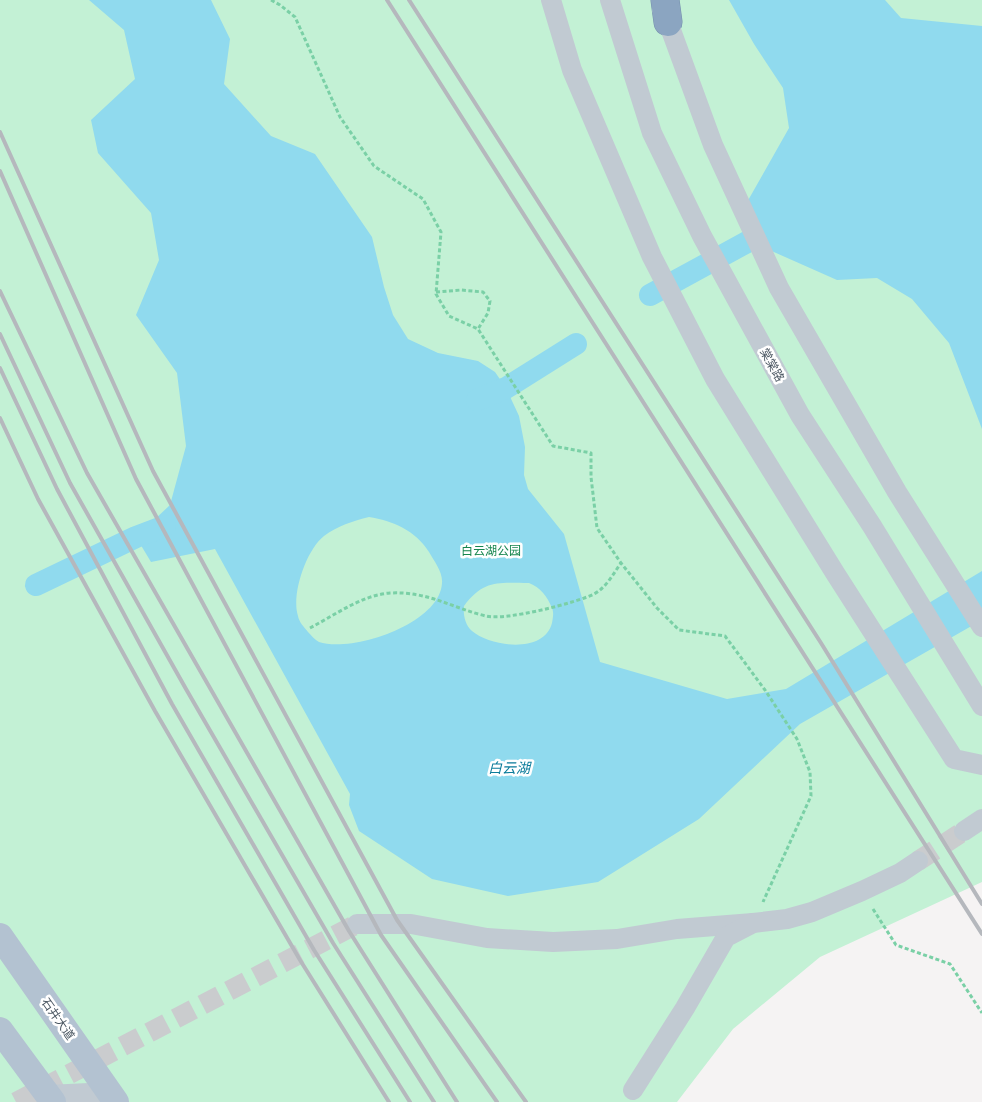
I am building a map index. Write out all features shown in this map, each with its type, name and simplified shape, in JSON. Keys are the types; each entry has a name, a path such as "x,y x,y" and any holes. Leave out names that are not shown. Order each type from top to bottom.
{"main road":[{"name":"石井大道","path":"0,936 113,1097"},
{"path":"0,1030 51,1099"}],"street":[{"path":"551,0 572,70 652,257 715,378 909,691 954,759 982,765"},
{"name":"棠棠路","path":"610,0 652,133 702,236 800,415 872,526 982,706"},
{"path":"664,7 713,145 779,288 897,492 982,627"},
{"path":"964,831 982,819"},
{"path":"357,924 411,924 487,938 553,942 617,939 677,929 787,919 812,912 862,891 918,861"},
{"path":"633,1090 686,1008 726,937 753,923"},
{"path":"51,1099 113,1097"}],"path":[{"path":"271,0 294,16 340,118 374,166 423,199 441,232 436,292 449,316 478,329 553,446 591,453 591,477 597,528 621,563 657,608 679,630 725,636 765,690 797,739 809,765 811,796 753,923"},
{"path":"436,292 461,290 483,292 490,301 488,313 478,329"},
{"path":"310,628 351,606 375,596 389,594 412,594 433,598 488,617 516,615 550,608 594,594 607,584 621,563"},
{"path":"862,891 896,945 950,964 982,1013"}],"green space":[{"name":"白云湖公园","path":"0,0 982,0 982,882 820,957 733,1029 677,1102 0,1102"}],"water":[{"name":"白云湖","path":"89,0 211,0 230,39 224,84 271,136 315,154 372,237 393,315 408,339 438,353 478,361 495,372 506,388 519,416 525,447 524,475 528,489 564,534 600,662 727,699 786,689 982,571 982,620 800,724 699,819 598,882 508,896 432,879 359,831 349,805 350,794 215,549 151,562 136,537 170,505 186,446 177,373 136,315 159,260 151,213 98,153 91,120 135,79 124,30","holes":["369,517 395,524 410,532 423,544 440,571 442,583 437,598 427,611 411,623 392,632 352,643 334,644 319,642 301,622 296,607 298,585 306,562 311,551 324,536 345,524","529,583 537,587 546,596 553,612 552,623 547,633 539,640 516,645 504,644 481,637 470,629 465,620 464,606 478,591 493,584"]},
{"path":"729,0 885,0 901,18 982,26 982,429 949,343 912,299 877,278 837,280 749,241 742,211 789,128 783,88 754,44"}],"waterway":[{"path":"650,295 749,241"},
{"path":"477,400 506,388 576,344"},
{"path":"36,585 136,537 165,526"}],"tunnel":[{"path":"918,861 964,831"},
{"path":"16,1102 357,924"}],"railway":[{"path":"387,0 982,934"},
{"path":"409,0 821,643 982,904"},
{"path":"0,132 153,471 397,920 526,1102"},
{"path":"0,171 136,479 381,935 497,1102"},
{"path":"0,291 87,473 349,931 457,1102"},
{"path":"0,334 70,483 186,689 333,943 434,1102"},
{"path":"0,368 57,489 172,704 314,950 410,1102"},
{"path":"0,418 38,499 155,711 300,960 389,1102"}]}
